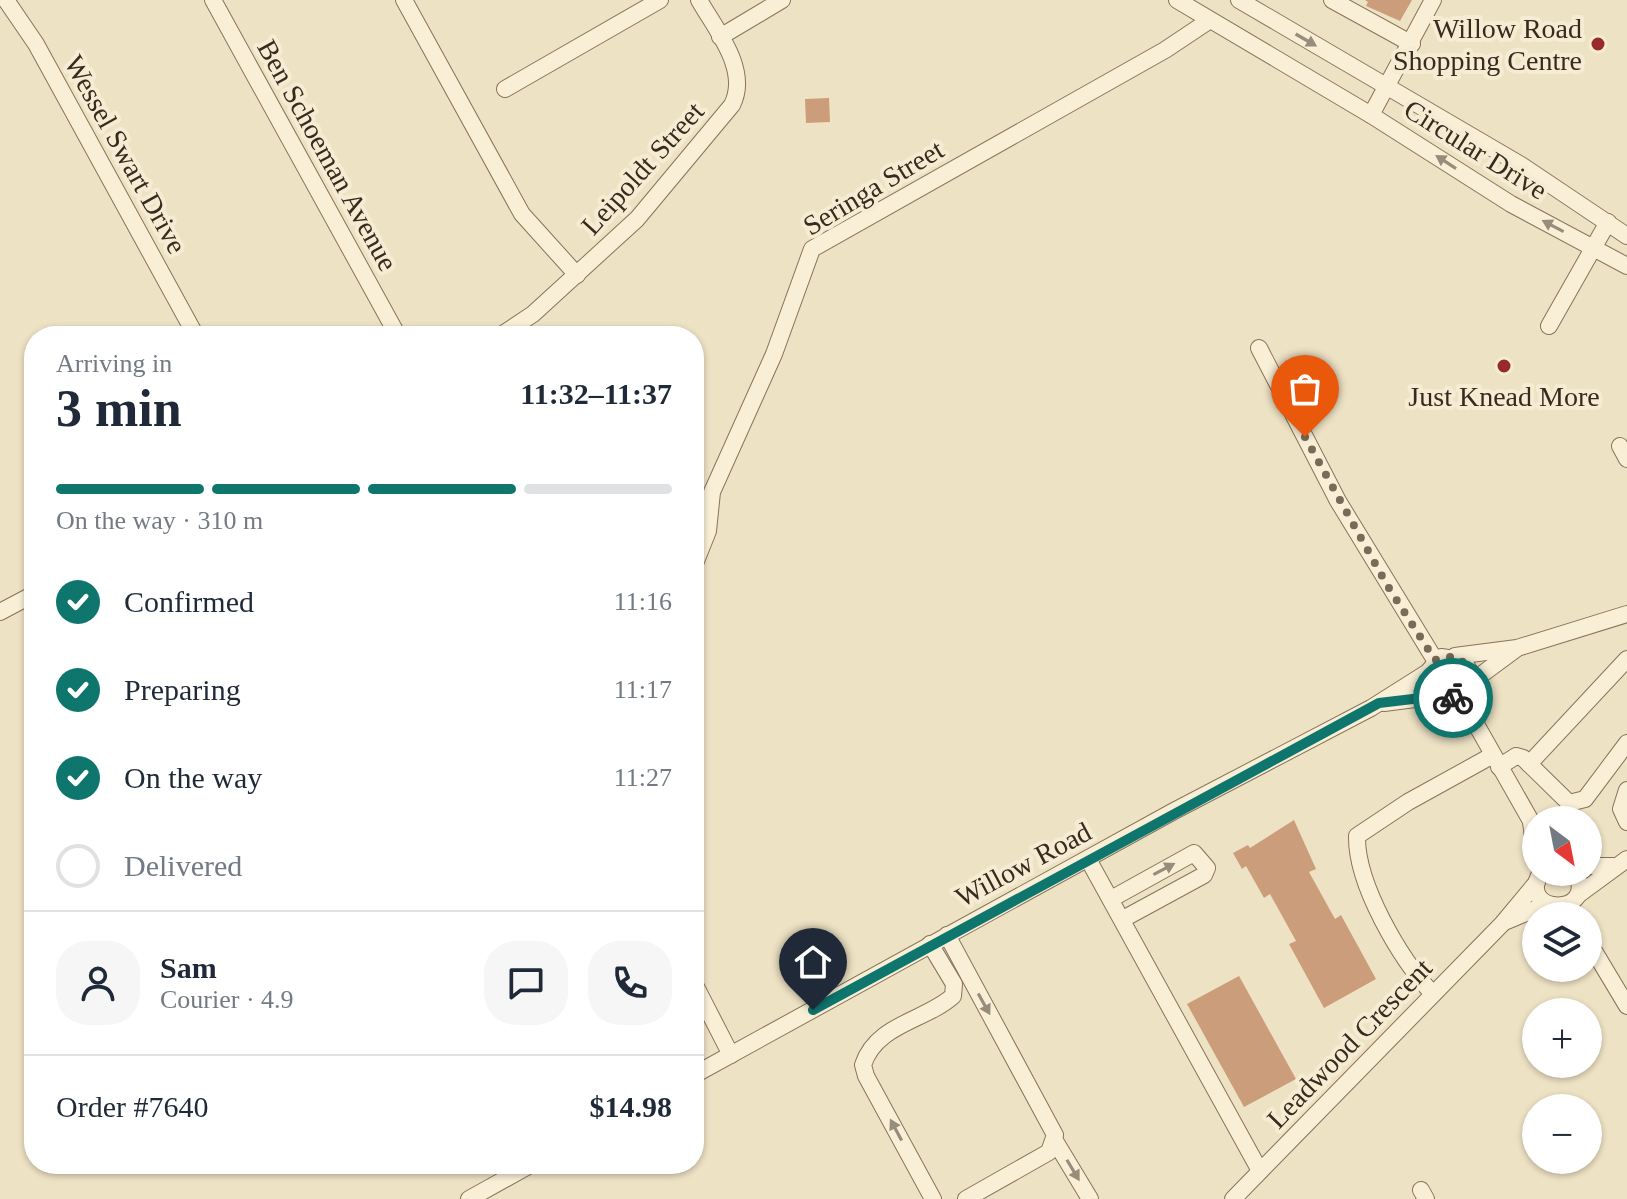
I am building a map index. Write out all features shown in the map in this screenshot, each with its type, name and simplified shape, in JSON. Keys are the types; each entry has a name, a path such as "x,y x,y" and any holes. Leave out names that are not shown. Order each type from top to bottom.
{"street":[{"name":"Wessel Swart Drive","path":"6,0 36,44 191,326"},
{"name":"Ben Schoeman Avenue","path":"213,0 392,326"},
{"path":"404,0 522,214 577,275"},
{"path":"505,89 660,0"},
{"name":"Leipoldt Street","path":"517,326 647,209 732,105 738,77 699,0"},
{"path":"720,37 782,0"},
{"name":"Circular Drive","path":"1177,0 1371,115 1511,204 1627,266"},
{"path":"1332,0 1412,44"},
{"path":"1371,115 1433,0"},
{"name":"Circular Drive","path":"1242,1 1521,165 1627,236"},
{"name":"Seringa Street","path":"704,546 712,492 774,354 812,249 1165,50 1210,20"},
{"path":"1549,326 1608,222"},
{"path":"1259,348 1338,501 1432,666 1429,685 1477,726"},
{"path":"0,612 24,599"},
{"name":"Willow Road","path":"704,1070 930,944 1379,703 1432,666 1455,656 1517,648 1627,614"},
{"name":"Willow Road","path":"1379,703 1462,695 1470,684 1517,648"},
{"path":"1455,656 1468,666 1477,726 1522,807"},
{"path":"1529,764 1627,659"},
{"path":"1433,994 1410,963 1362,876 1357,836 1408,802 1496,761 1516,756 1529,764 1569,803 1578,804 1627,743"},
{"path":"1626,817 1621,809 1627,790"},
{"path":"1111,899 1194,853 1204,863 1207,872 1204,875 1123,919"},
{"path":"1088,859 1260,1171"},
{"name":"Leadwood Crescent","path":"1571,902 1620,862"},
{"name":"Leadwood Crescent","path":"1233,1199 1502,924 1529,886"},
{"path":"1538,886 1538,894 1548,902"},
{"path":"1578,886 1578,902"},
{"name":"Leadwood Crescent","path":"1502,924 1522,918"},
{"path":"947,935 1055,1141 1090,1199"},
{"path":"930,944 955,988 953,996 897,1026 877,1043 863,1065 933,1199"},
{"path":"1602,964 1627,1006"},
{"path":"704,1002 731,1055"},
{"path":"966,1199 1049,1152 1055,1141"},
{"path":"469,1199 514,1174"}],"building":[{"path":"1365,0 1412,0 1400,21 1366,6 1368,2"},
{"path":"829,98 830,122 806,123 805,99"},
{"path":"1294,820 1316,869 1309,872 1335,919 1341,915 1376,979 1324,1008 1289,944 1296,941 1270,894 1264,898 1246,866 1242,869 1233,853 1248,845 1250,848"},
{"path":"1239,976 1296,1079 1244,1107 1187,1004"}],"way so far":[{"path":"1305,437 1338,501 1435,660 1455,656 1468,666 1470,685 1462,695 1453,698"}],"place":[{"name":"Willow Road Shopping Centre","path":"1598,44"},
{"name":"Just Knead More","path":"1504,366"}],"route":[{"path":"813,1010 1174,811 1379,703 1438,696 1453,698"}]}
